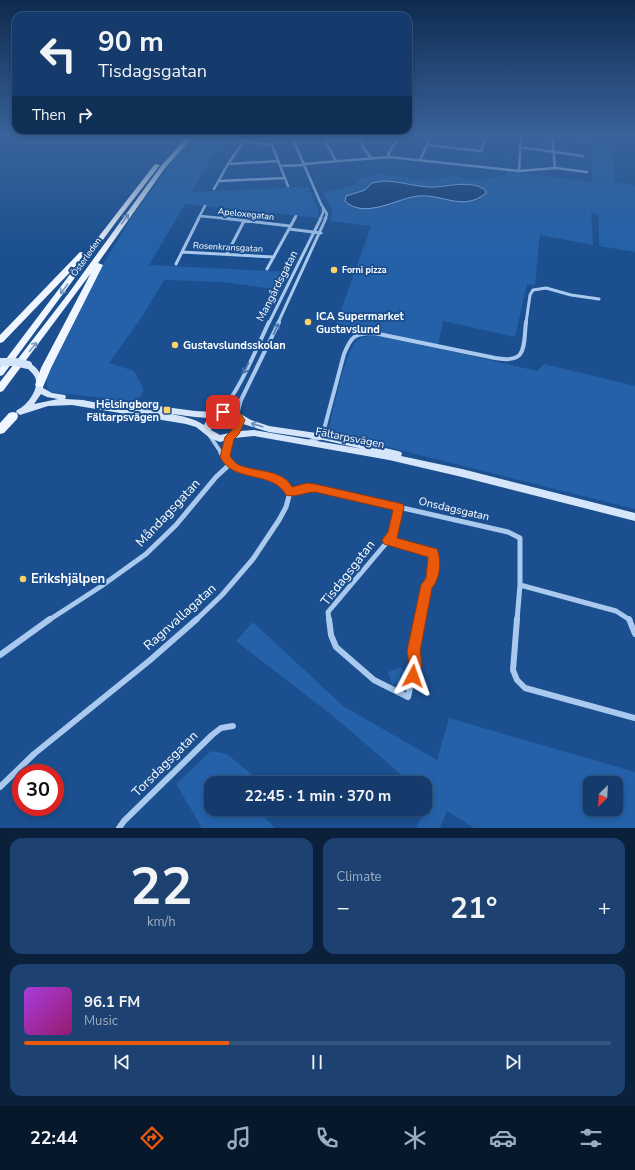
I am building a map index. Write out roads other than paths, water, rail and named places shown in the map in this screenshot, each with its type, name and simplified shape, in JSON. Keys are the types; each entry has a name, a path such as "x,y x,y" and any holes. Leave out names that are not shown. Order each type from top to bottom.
{"main road":[{"name":"Österleden","path":"0,373 27,339 148,176"},
{"name":"Österleden","path":"0,389 39,340 157,176"},
{"path":"0,340 108,228"},
{"path":"0,430 16,414 28,405 40,387 46,368 112,238"},
{"path":"0,362 15,362 28,365 35,370 40,377 40,387 44,393 58,397 195,414 229,413 238,417 239,426 231,436 219,438 208,433 198,425 185,420 56,401 46,402 0,422"},
{"path":"208,433 209,422 217,414"},
{"name":"Fältarpsvägen","path":"238,417 252,424 275,430 322,437 397,454 462,473"},
{"name":"Fältarpsvägen","path":"231,436 254,433 389,457 462,473 635,517"}],"street":[{"path":"214,189 222,176"},
{"name":"Mangårdsgatan","path":"238,417 241,400 268,346 320,233 327,214 308,176"},
{"path":"219,181 285,178 288,186"},
{"name":"Apeloxegatan","path":"176,264 205,206"},
{"name":"Mangårdsgatan","path":"217,414 228,403 323,213 323,207"},
{"name":"Apeloxegatan","path":"200,216 244,221 320,233"},
{"name":"Rosenkransgatan","path":"267,269 296,216"},
{"path":"227,254 244,221"},
{"name":"Rosenkransgatan","path":"182,252 274,257"},
{"path":"302,441 315,440 322,437 340,368 349,343 355,336 364,333 374,334 511,360 517,358 522,353 530,295 534,290 546,288 571,295 599,299"},
{"path":"208,433 230,464 239,470 282,481 290,492"},
{"path":"225,457 231,436"},
{"name":"Måndagsgatan","path":"0,655 42,624 100,587 146,554 176,525 216,477 230,464"},
{"name":"Onsdagsgatan","path":"290,492 307,488 315,488 508,532 517,536 521,542 520,585 513,670 517,680 525,688 635,718"},
{"name":"Ragnvallagatan","path":"0,787 42,747 166,646 221,596 257,553 276,525 286,508 290,492"},
{"name":"Tisdagsgatan","path":"388,540 433,553 434,562 431,580 427,585 414,651 415,665 408,698 374,680 336,647 331,640 328,612 388,540 393,534 399,507"},
{"path":"520,585 616,611 627,616 633,622 635,634"},
{"name":"Torsdagsgatan","path":"119,828 124,821 212,735 221,728 233,726"}],"place":[{"name":"Forni pizza","path":"334,270"},
{"name":"ICA Supermarket Gustavslund","path":"308,322"},
{"name":"Gustavslundsskolan","path":"175,345"},
{"name":"Helsingborg Fältarpsvägen","path":"167,410"},
{"name":"Erikshjälpen","path":"23,579"}]}
